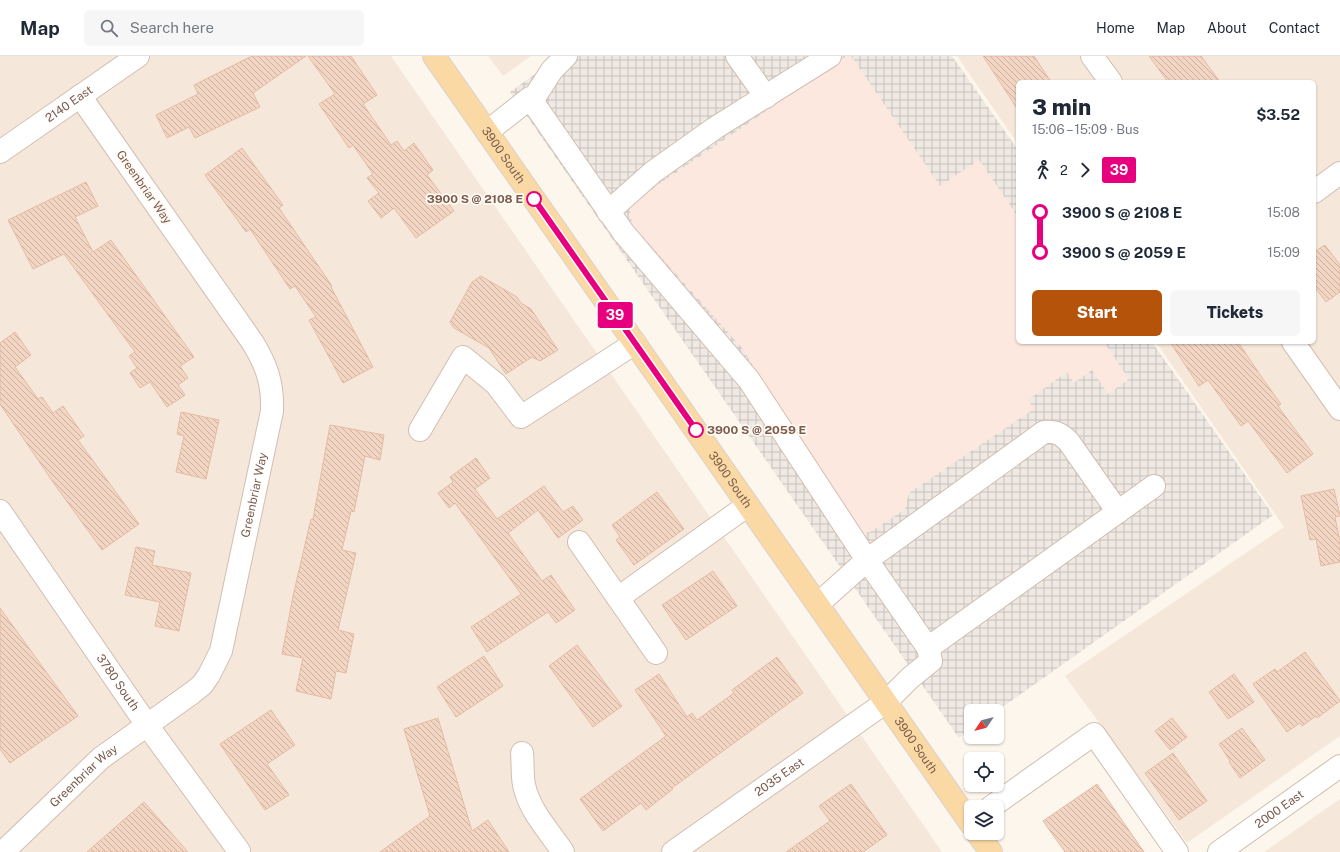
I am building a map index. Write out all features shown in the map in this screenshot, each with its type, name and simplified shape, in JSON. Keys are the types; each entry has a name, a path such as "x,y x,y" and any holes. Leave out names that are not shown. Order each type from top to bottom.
{"main road":[{"name":"3900 South","path":"434,56 964,814"},
{"name":"3900 South","path":"983,840 991,852"}],"street":[{"name":"2140 East","path":"0,152 138,56"},
{"path":"532,101 552,70 566,56"},
{"path":"737,56 766,97"},
{"path":"608,212 653,172 715,128 829,56"},
{"path":"1092,56 1110,80"},
{"name":"Greenbriar Way","path":"3,852 101,758 192,693 202,685 210,675 220,651 272,411 272,387 268,372 253,343 80,96"},
{"path":"487,132 530,98 623,232 749,380 866,560 928,648 1154,486"},
{"path":"1316,191 1340,173"},
{"path":"420,430 463,357 496,384 521,417 635,343"},
{"path":"1294,344 1340,409"},
{"path":"818,604 866,560 1044,432 1061,434 1069,442 1118,512"},
{"path":"618,598 748,505"},
{"name":"3780 South","path":"0,511 148,725 239,852"},
{"path":"579,542 656,653"},
{"name":"2035 East","path":"673,852 886,702 910,678 931,661 928,648"},
{"path":"1001,800 1094,734 1177,852"},
{"path":"522,753 524,784 528,798 535,812 563,852"},
{"name":"2000 East","path":"1219,852 1340,766"}],"shaded area":[{"path":"0,56 391,56 942,852 0,852"},
{"path":"488,56 531,56 503,76"},
{"path":"560,56 847,56 639,198 631,207 630,216 635,228 743,349 856,536 872,531 905,509 909,493 1034,409 1028,400 1067,372 1074,383 1092,370 1108,394 1129,379 1105,344 1153,344 1273,515 1004,706 1004,704 964,704 964,734 959,738 510,92"},
{"path":"847,56 851,56 940,185 979,160 1016,214 1016,344 1105,344 1130,378 1108,394 1074,383 1067,373 1029,401 1035,409 909,493 905,509 872,531 856,536 635,228 630,216 631,207 639,198"},
{"path":"851,56 952,56 1016,147 1016,214 979,160 940,186"},
{"path":"957,56 1340,56 1340,736 1187,843 1065,676 1284,527 1157,344 1316,344 1316,80 1016,80 1016,141"},
{"path":"1340,799 1340,852 1264,852"}],"building":[{"path":"252,56 306,56 253,93 260,107 195,138 189,127 167,138 156,115 198,94 194,85"},
{"path":"308,56 351,56 377,95 363,104 391,145 397,141 404,151 414,143 433,170 427,175 454,211 416,238 394,208 381,218 368,201 379,193 367,178 373,174 353,145 349,148 319,104 335,94"},
{"path":"983,56 1034,56 1050,80 1016,80 1016,107"},
{"path":"1149,56 1201,56 1219,80 1167,80"},
{"path":"242,148 283,205 279,208 332,286 331,287 373,367 343,383 309,320 316,317 295,286 290,289 250,229 246,232 205,175"},
{"path":"86,182 98,206 75,217 93,252 111,240 194,357 180,366 188,378 178,385 185,395 167,407 150,382 140,388 130,373 137,368 129,356 135,352 64,254 33,269 8,220"},
{"path":"1325,245 1340,265 1340,292 1326,302 1316,289 1316,251"},
{"path":"481,276 517,297 521,303 531,309 558,350 540,361 532,357 506,374 489,348 454,328 450,322 472,282"},
{"path":"15,332 31,355 15,367 38,399 42,397 53,413 63,406 84,436 78,440 139,524 102,550 55,485 0,404 0,343"},
{"path":"1171,344 1239,344 1281,404 1278,406 1313,454 1287,473 1248,421 1241,426 1208,380 1199,386"},
{"path":"181,412 219,420 206,479 176,472 184,436 177,434"},
{"path":"330,425 384,435 380,460 365,456 354,512 351,511 342,550 356,553 338,630 354,634 346,673 336,671 331,699 296,691 303,658 282,654 293,596 311,519 313,519"},
{"path":"476,458 490,478 475,489 497,519 544,486 563,512 573,506 583,520 558,538 538,510 508,533 542,581 551,575 575,610 556,623 548,612 487,652 471,627 521,594 455,503 449,508 438,493 453,482 450,477"},
{"path":"1334,489 1340,516 1335,517 1340,541 1340,562 1321,566 1316,539 1310,540 1301,496"},
{"path":"657,492 684,529 634,565 616,540 620,537 612,525"},
{"path":"136,547 155,551 152,565 191,573 179,631 155,626 160,602 125,595"},
{"path":"713,571 737,606 686,640 662,605"},
{"path":"0,608 78,716 10,763 0,749"},
{"path":"577,645 622,706 593,727 549,666"},
{"path":"1305,652 1340,701 1317,718 1316,716 1302,726 1300,723 1287,732 1253,684 1275,669 1277,672"},
{"path":"484,656 503,686 456,717 437,687"},
{"path":"777,657 803,693 672,788 673,789 646,810 641,803 603,831 580,799 666,736 635,690 659,674 687,717 692,713 697,720 734,693 732,690"},
{"path":"1234,674 1254,702 1228,719 1209,692"},
{"path":"271,710 295,745 267,764 289,795 265,810 220,744"},
{"path":"438,718 472,831 488,820 509,852 380,852 430,816 404,729"},
{"path":"1172,718 1187,737 1170,750 1155,731"},
{"path":"1242,728 1265,760 1240,778 1219,744"},
{"path":"1173,753 1207,801 1179,820 1145,773"},
{"path":"851,784 887,835 863,852 786,852 830,821 819,806"},
{"path":"1097,784 1144,852 1065,852 1043,821"},
{"path":"144,802 188,852 87,852"}],"bus line":[{"name":"39","path":"534,199 696,430"}],"place":[{"name":"3900 S @ 2108 E","path":"534,199"},
{"name":"3900 S @ 2059 E","path":"696,430"}]}
